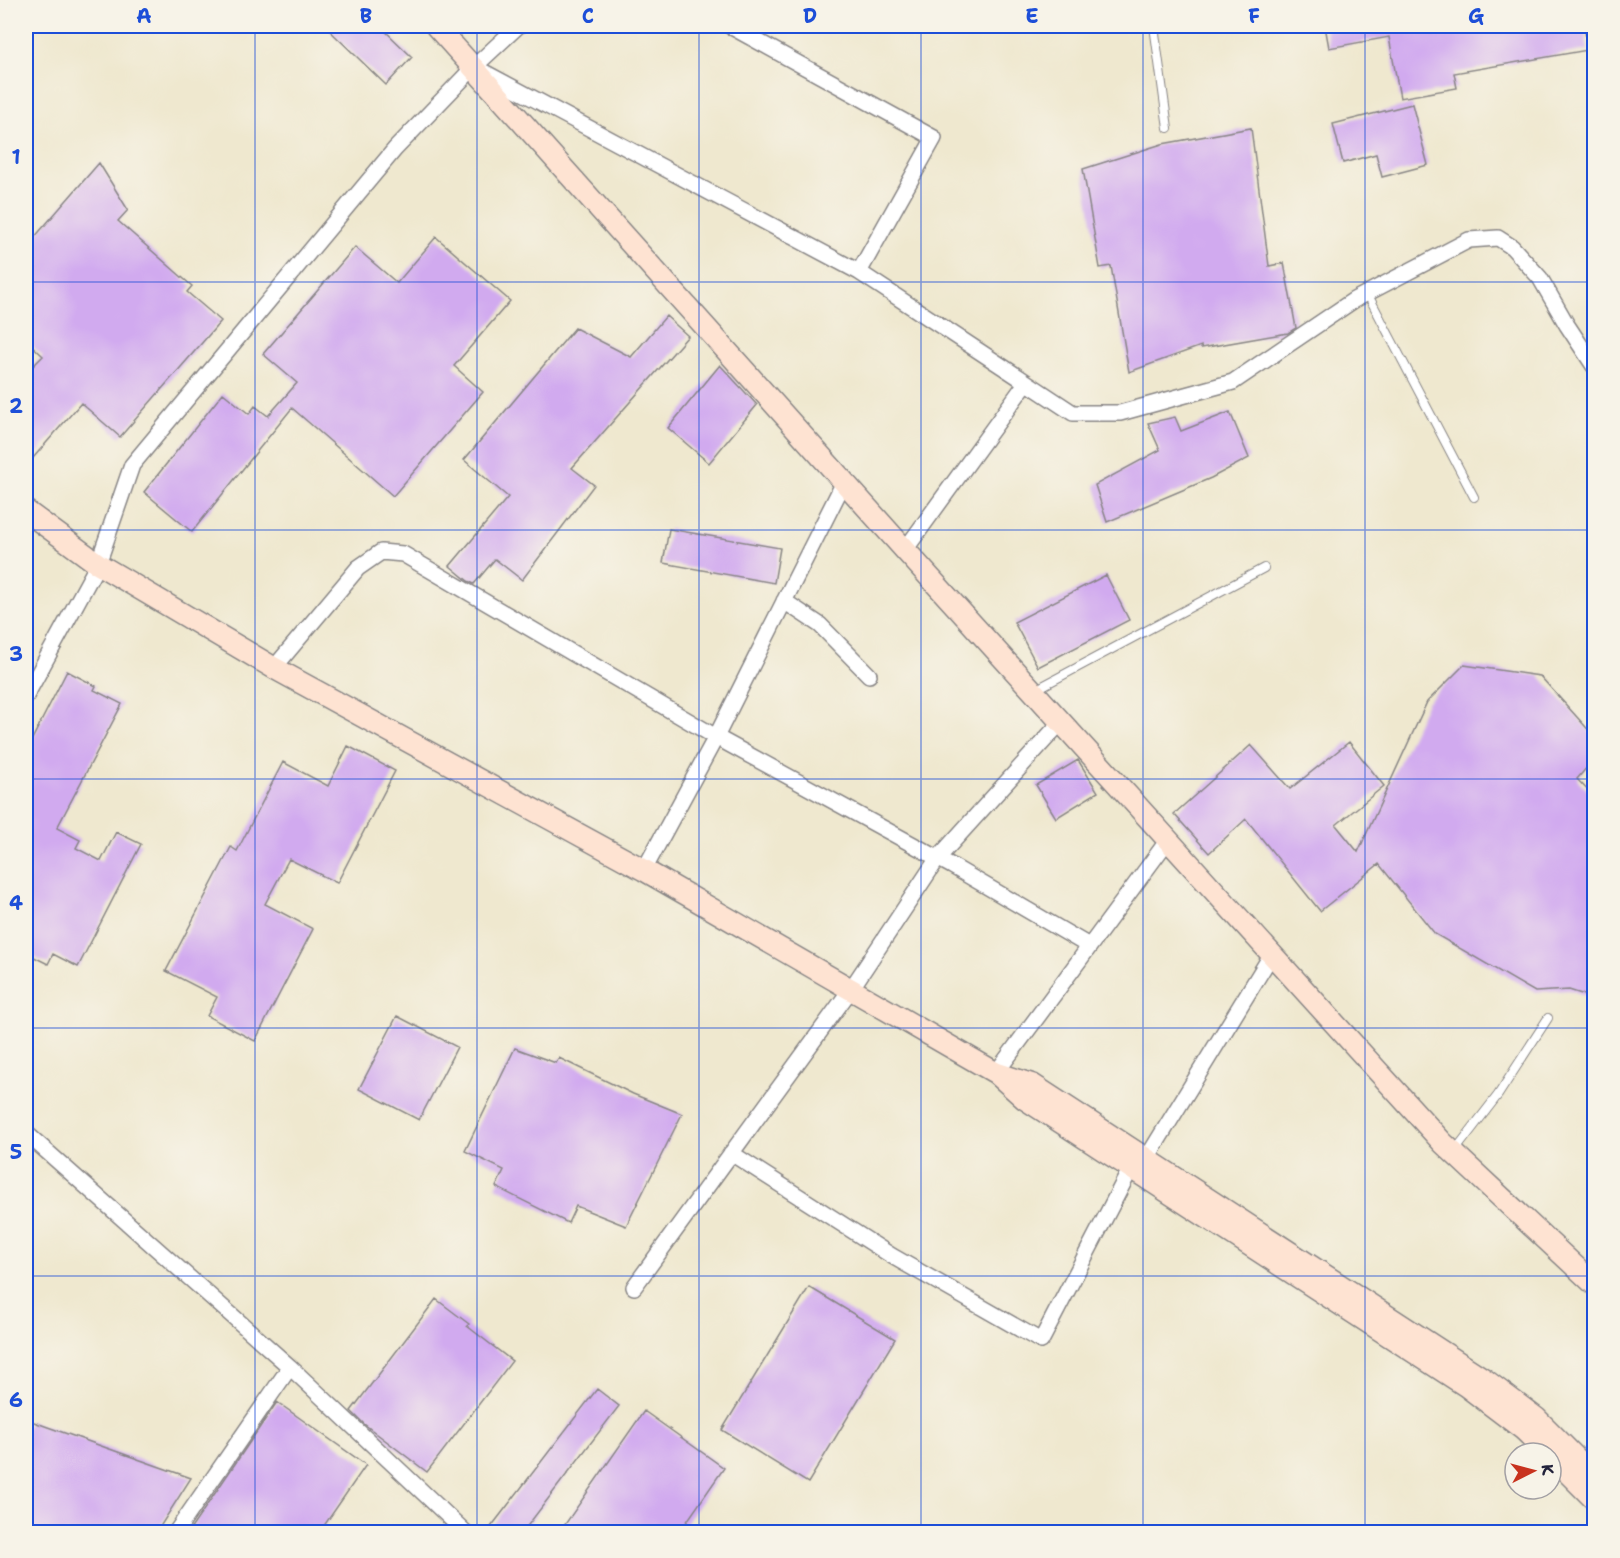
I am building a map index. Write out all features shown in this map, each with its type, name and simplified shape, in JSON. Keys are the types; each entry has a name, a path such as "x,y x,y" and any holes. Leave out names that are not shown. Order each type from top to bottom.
{"street":[{"path":"436,26 905,550 1443,1143 1594,1284"},
{"path":"26,696 98,564 132,465 395,149 474,67 518,26"},
{"path":"730,26 934,138 859,272"},
{"path":"474,67 859,272 1073,413 1120,413 1233,382 1354,300 1469,240 1498,238 1512,247 1540,278 1594,366"},
{"path":"905,550 1026,383"},
{"path":"644,870 716,737 844,482"},
{"path":"26,511 98,564 274,668 644,870 996,1073 1033,1085 1139,1163 1466,1386 1535,1441"},
{"path":"274,668 358,568 381,552 403,554 716,737 939,858 1089,946"},
{"path":"784,601 820,625 869,675"},
{"path":"634,1287 851,989 939,858 1061,722"},
{"path":"996,1073 1168,840"},
{"path":"731,1153 892,1256 1041,1341 1139,1163 1272,954"},
{"path":"26,1133 290,1367 465,1533"},
{"path":"1139,1163 1484,1379 1536,1418 1594,1476"},
{"path":"176,1533 290,1367"},
{"path":"1563,1468 1594,1499"}],"lane":[{"path":"1155,26 1168,128"},
{"path":"1367,293 1474,497"},
{"path":"1033,691 1264,568"},
{"path":"1454,1152 1498,1095 1548,1018"}],"building":[{"path":"325,26 380,26 412,57 386,85"},
{"path":"1325,26 1584,26 1588,50 1454,73 1457,88 1400,98 1389,37 1329,48"},
{"path":"1412,104 1428,165 1382,177 1376,154 1343,163 1333,124"},
{"path":"1251,128 1269,266 1284,263 1296,328 1288,333 1201,348 1201,346 1129,372 1111,266 1100,268 1083,169 1162,144"},
{"path":"99,163 128,210 118,221 192,286 187,292 221,321 120,437 81,403 26,466 26,373 43,356 26,340 26,247"},
{"path":"436,237 510,301 454,366 483,392 393,496 292,408 192,532 144,492 223,393 249,414 255,406 268,416 297,383 263,354 355,247 397,283"},
{"path":"666,316 688,336 572,468 594,485 522,580 495,559 474,584 468,581 450,566 508,497 464,460 575,328 631,357"},
{"path":"720,365 757,405 709,463 668,428"},
{"path":"1230,412 1249,458 1211,478 1107,522 1095,485 1160,450 1148,423 1175,417 1181,431"},
{"path":"669,529 780,548 774,583 663,563"},
{"path":"1106,575 1129,620 1038,667 1014,622"},
{"path":"1464,665 1540,676 1594,736 1594,759 1577,779 1594,797 1594,998 1569,990 1535,992 1435,934 1379,864 1320,911 1246,819 1209,853 1174,814 1251,745 1290,789 1349,742 1384,786 1336,825 1358,852 1427,702"},
{"path":"67,671 96,686 94,690 122,704 57,828 80,840 76,848 101,861 116,832 141,844 78,967 53,954 48,964 26,953 26,751"},
{"path":"348,746 395,771 337,883 289,859 265,904 313,929 255,1041 207,1016 217,997 166,971 231,847 237,851 283,762 328,786"},
{"path":"1078,760 1098,792 1056,818 1036,785"},
{"path":"397,1016 457,1047 419,1120 359,1089"},
{"path":"515,1048 556,1063 559,1058 633,1094 682,1114 626,1226 576,1206 568,1223 496,1187 504,1170 465,1151"},
{"path":"809,1287 895,1339 808,1483 722,1430"},
{"path":"436,1299 512,1361 427,1472 364,1424 351,1411"},
{"path":"597,1389 619,1406 522,1533 498,1533 491,1527"},
{"path":"277,1402 366,1465 319,1533 188,1533"},
{"path":"644,1411 724,1468 679,1533 559,1533"},
{"path":"31,1421 191,1478 156,1533 26,1533 26,1429"}]}
